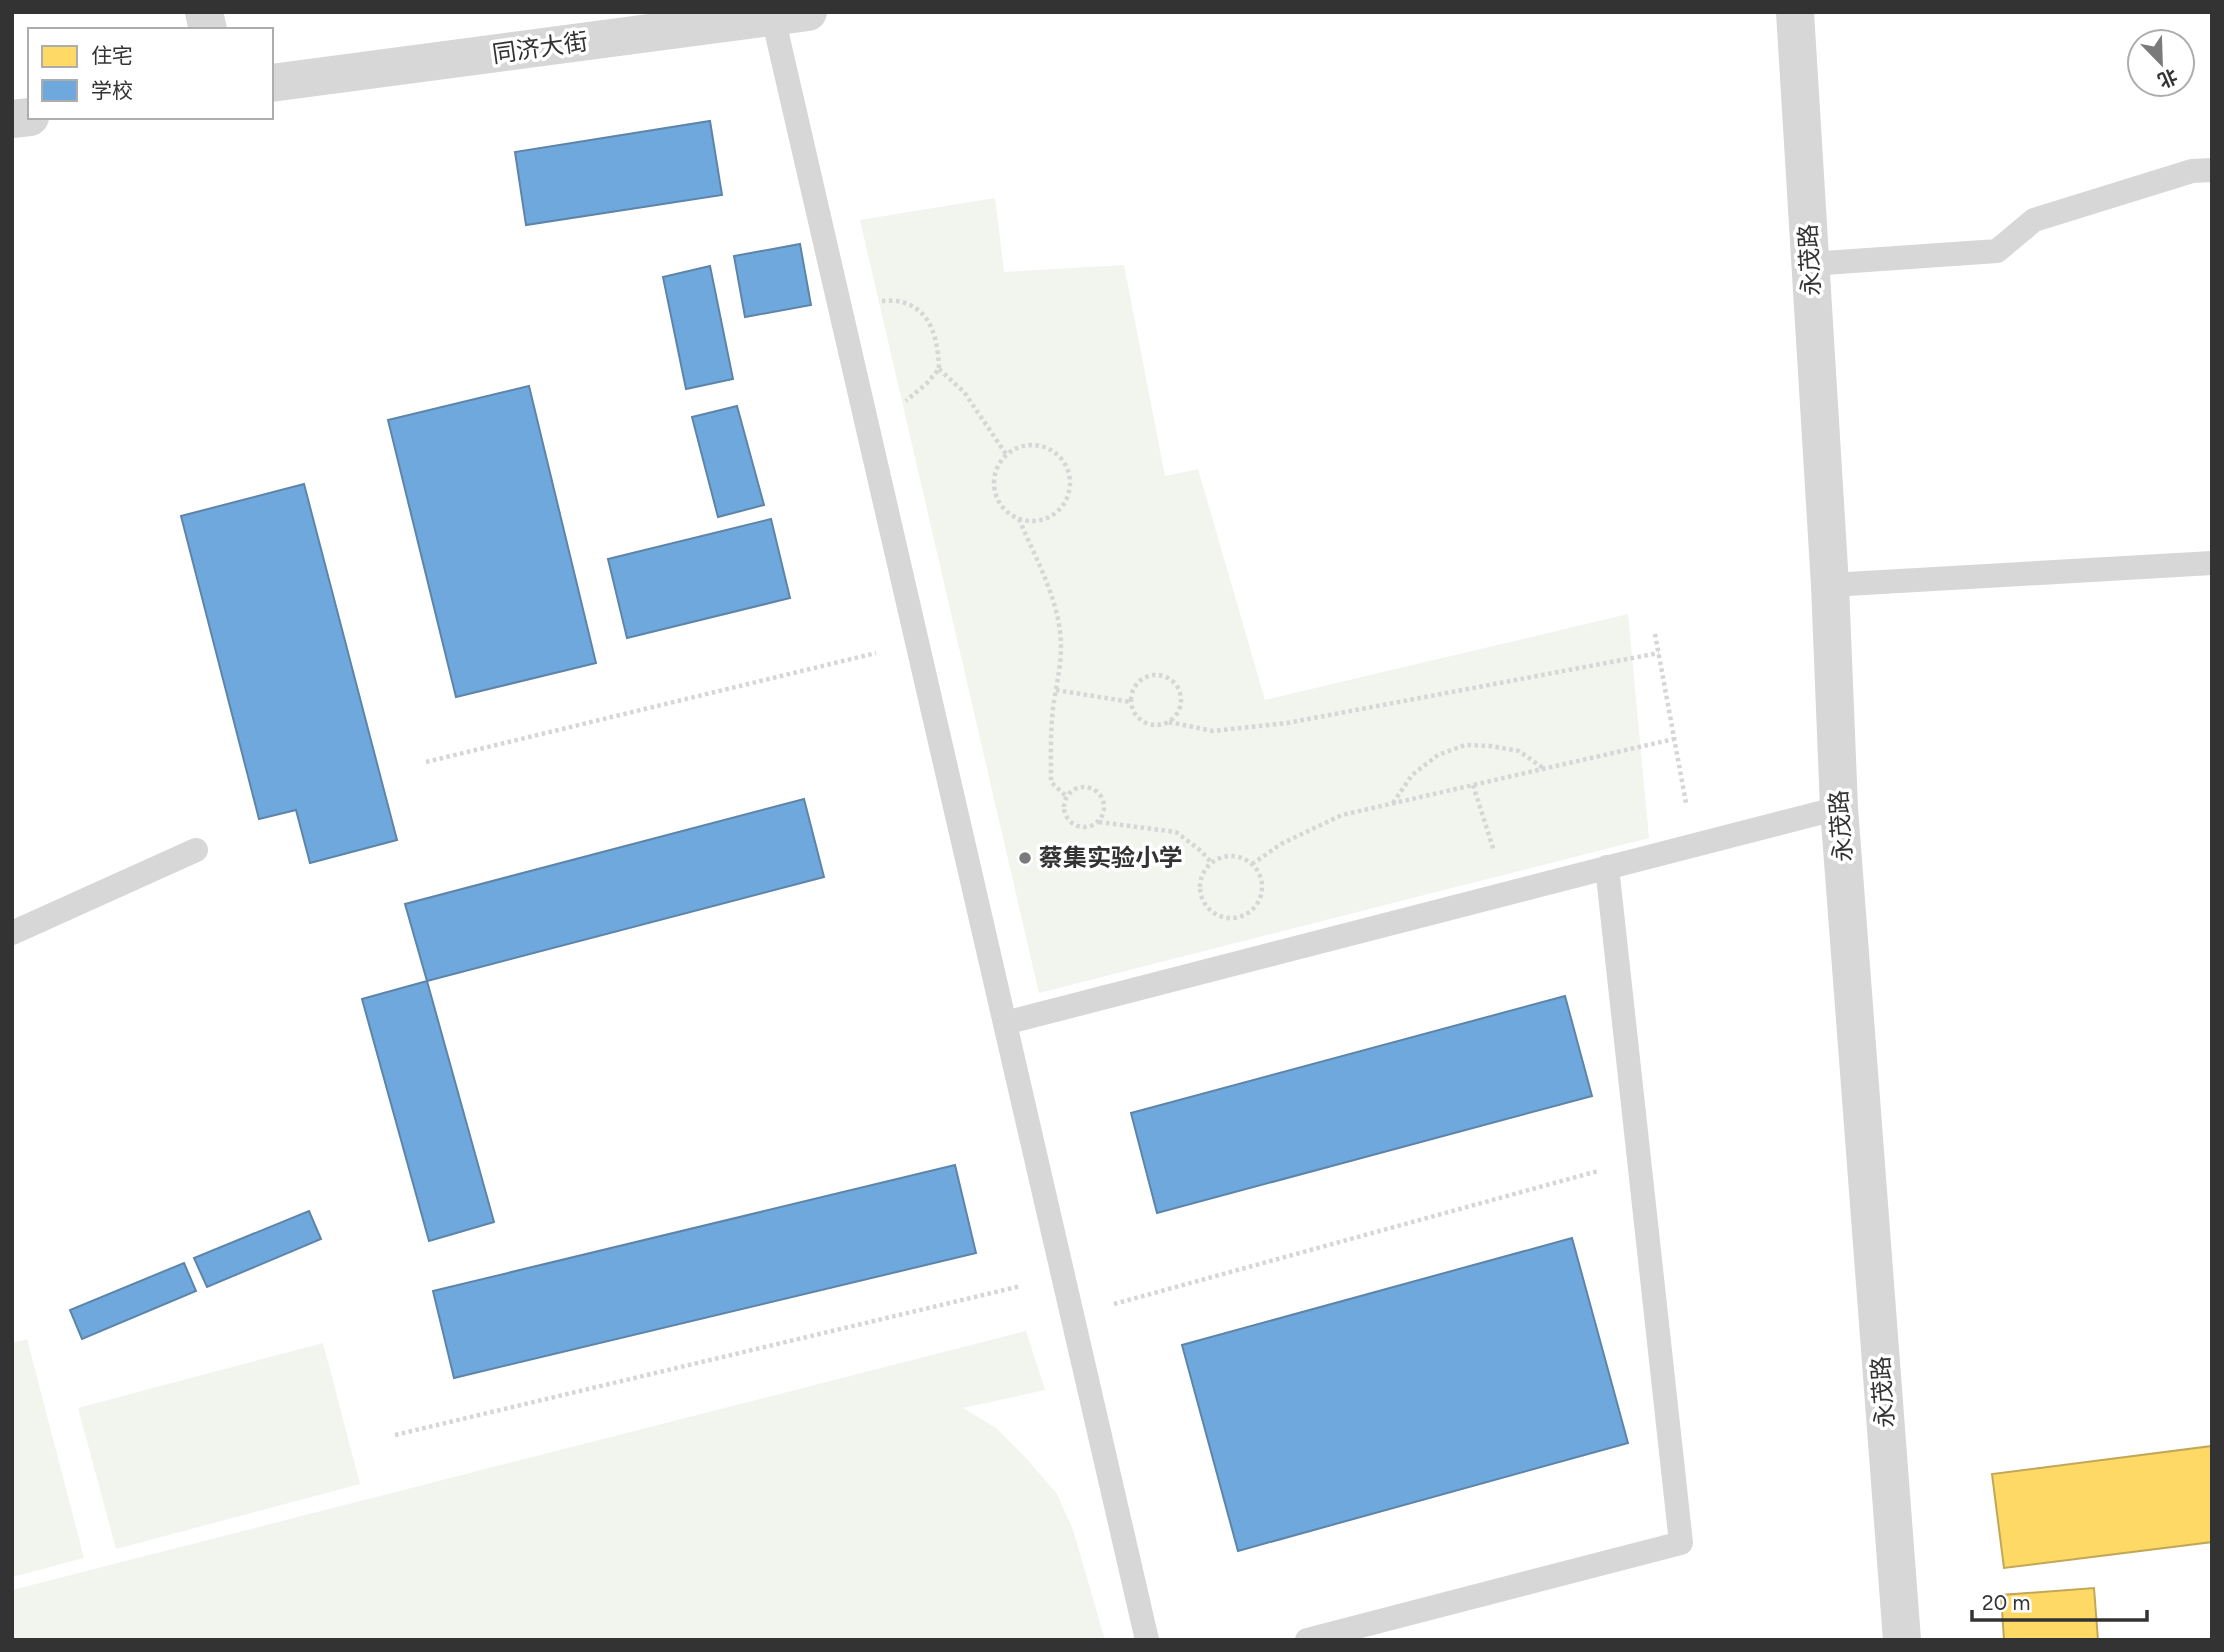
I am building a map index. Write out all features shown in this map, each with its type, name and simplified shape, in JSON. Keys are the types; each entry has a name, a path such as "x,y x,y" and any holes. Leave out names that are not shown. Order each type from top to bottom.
{"street":[{"name":"永茂路","path":"1795,12 1830,585 1839,808 1902,1640"},
{"name":"同济大街","path":"273,83 791,15"}],"lane":[{"path":"791,15 838,298 1147,1640"},
{"path":"1810,264 1997,250 2034,220 2192,171 2212,170"},
{"path":"1830,585 2212,563"},
{"path":"1004,1023 1839,808"},
{"path":"12,933 196,850"},
{"path":"1307,1640 1681,1543 1607,867"}],"path":[{"path":"838,298 904,302 922,313 938,344 939,369 914,396 867,426"},
{"path":"939,369 964,392 1006,454"},
{"path":"1042,445 1054,450 1063,459 1071,482 1069,495 1055,514 1031,522 1007,512 999,502 994,477 1006,454 1017,447 1042,445"},
{"path":"1019,519 1049,589 1060,629 1062,662 1056,690 1051,742 1051,782 1067,797"},
{"path":"1655,634 1693,845"},
{"path":"426,762 917,643"},
{"path":"1169,722 1213,731 1287,723 1659,653"},
{"path":"1164,676 1178,686 1182,702 1175,717 1169,722 1160,726 1144,722 1133,711 1131,702 1134,687 1147,677 1164,676"},
{"path":"1056,690 1131,702"},
{"path":"1252,864 1281,844 1342,816 1674,738"},
{"path":"1393,803 1412,775 1438,755 1465,745 1519,751 1543,769"},
{"path":"1473,785 1507,893"},
{"path":"1084,787 1097,792 1105,803 1098,822 1087,828 1074,825 1064,810 1067,797 1084,787"},
{"path":"1098,822 1177,832 1211,862"},
{"path":"1236,856 1252,864 1262,883 1258,904 1250,912 1230,919 1220,917 1203,903 1200,881 1211,862 1236,856"},
{"path":"1073,1315 1639,1160"},
{"path":"395,1435 1063,1276"}],"shaded area":[{"path":"995,198 1004,272 1124,265 1165,476 1198,469 1265,700 1628,614 1649,838 1039,993 860,220"},
{"path":"1026,1331 1045,1390 963,1408 996,1428 1057,1494 1073,1530 1105,1640 12,1640 12,1590"},
{"path":"27,1339 84,1558 12,1577 12,1343"},
{"path":"323,1343 360,1484 116,1549 78,1408"}],"building: 住宅":[{"path":"2212,1446 2212,1542 2004,1568 1992,1474"},
{"path":"2094,1588 2098,1640 2004,1640 2001,1595"}],"building: 学校":[{"path":"710,121 722,195 526,225 515,152"},
{"path":"800,244 811,305 745,317 734,256"},
{"path":"710,266 733,379 686,389 663,277"},
{"path":"529,386 596,663 456,697 388,420"},
{"path":"737,406 764,505 718,517 692,417"},
{"path":"304,484 397,840 310,863 296,810 259,819 181,516"},
{"path":"771,519 790,598 627,638 608,559"},
{"path":"804,799 824,877 427,981 405,904"},
{"path":"427,981 494,1222 429,1241 362,999"},
{"path":"1565,996 1592,1096 1157,1213 1131,1113"},
{"path":"955,1165 976,1253 454,1378 433,1291"},
{"path":"309,1211 321,1239 207,1287 194,1258"},
{"path":"1572,1238 1628,1443 1238,1551 1182,1345"},
{"path":"184,1263 196,1291 82,1339 70,1310"}],"place":[{"name":"蔡集实验小学","path":"1025,858"}]}
